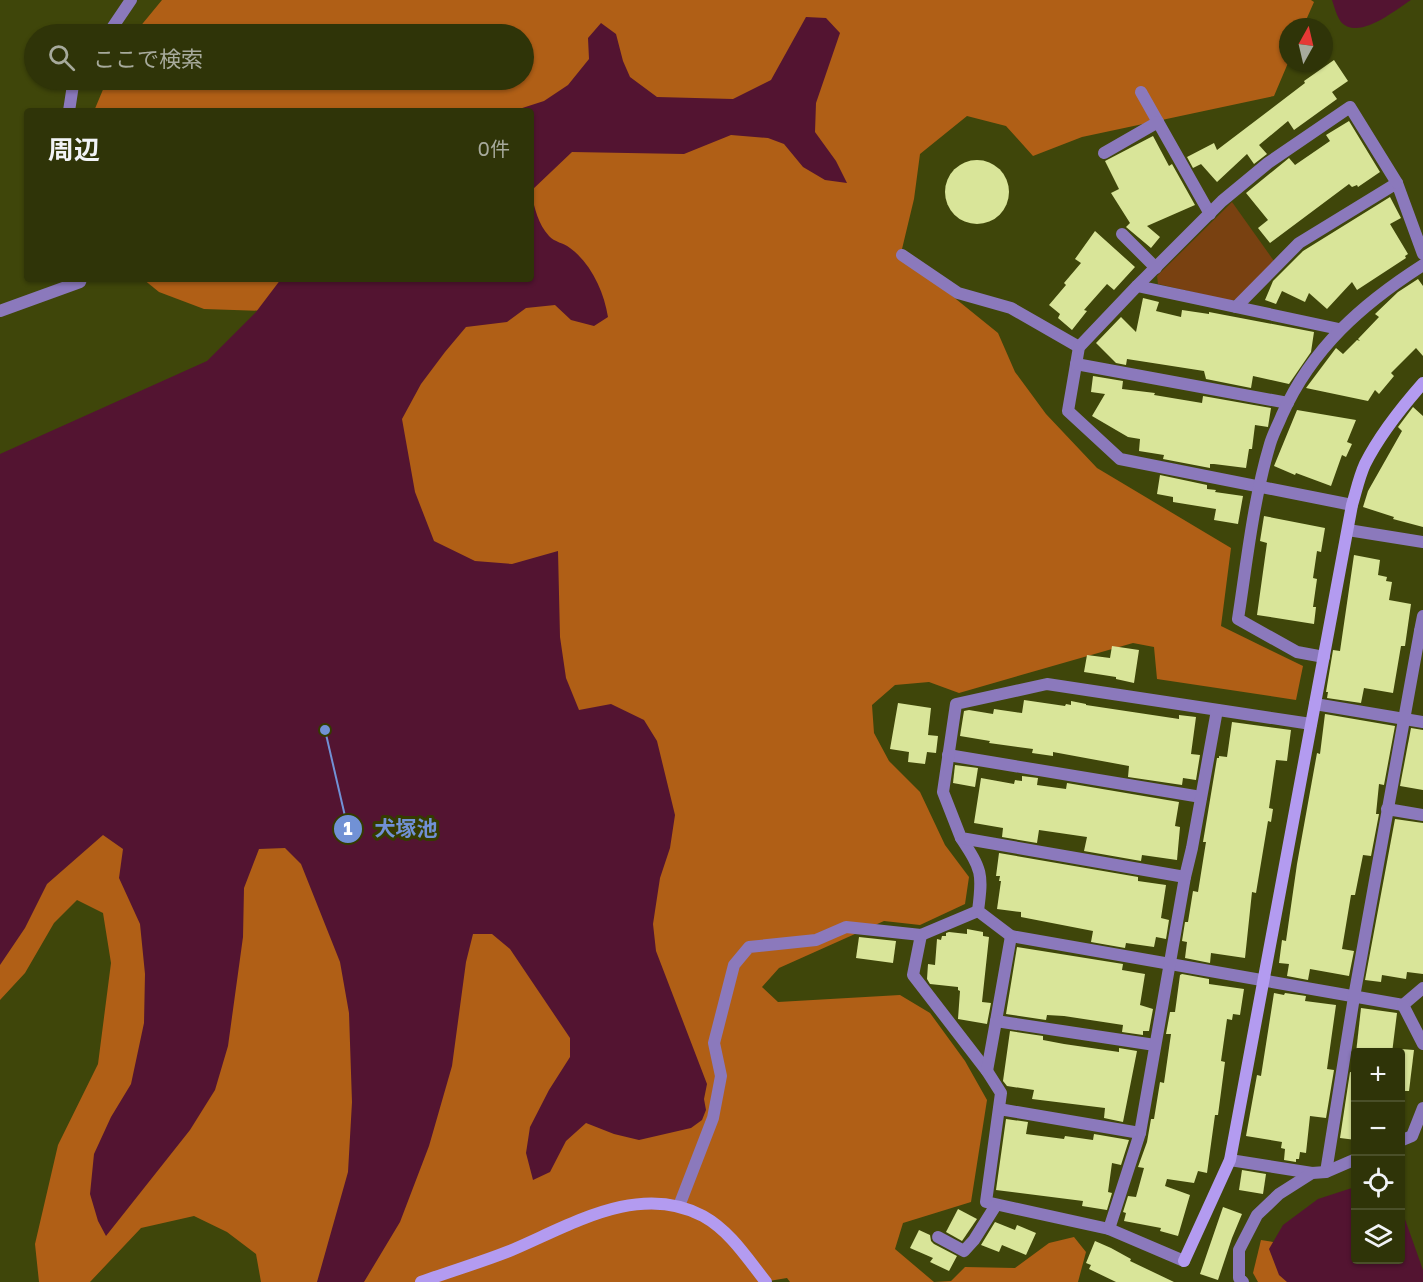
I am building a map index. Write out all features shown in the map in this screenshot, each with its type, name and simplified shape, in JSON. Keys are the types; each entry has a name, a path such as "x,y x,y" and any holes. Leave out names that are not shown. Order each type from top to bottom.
{"street":[{"path":"115,24 131,0"},
{"path":"69,108 72,90"},
{"path":"1141,92 1210,214"},
{"path":"1352,505 1120,459 1068,411 1079,346 1210,214 1268,163 1350,107 1397,183 1423,254"},
{"path":"1104,153 1158,122"},
{"path":"1236,307 1299,243 1397,183"},
{"path":"1122,234 1156,268"},
{"path":"902,255 958,293 1011,308 1079,346"},
{"path":"1324,657 1297,652 1238,619 1259,488 1270,442 1288,403 1307,370 1340,329 1384,290 1423,265"},
{"path":"0,311 80,282"},
{"path":"1137,286 1340,329"},
{"path":"1076,364 1288,403"},
{"path":"921,935 913,975 987,1071 1001,1093 986,1202 1109,1229 1184,1261 1230,1160 1352,505 1364,466 1399,410 1423,382"},
{"path":"1348,530 1423,542"},
{"path":"1326,1172 1354,998 1387,809 1422,632 1423,616"},
{"path":"978,911 982,879 975,859 961,838 943,792 956,704 1047,684 1311,724"},
{"path":"1315,704 1423,722"},
{"path":"1109,1229 1140,1133 1217,710"},
{"path":"948,755 1202,797"},
{"path":"1387,809 1423,815"},
{"path":"961,838 1185,876"},
{"path":"679,1206 712,1118 721,1076 714,1043 734,965 748,947 816,940 846,927 921,935 978,911"},
{"path":"978,911 1011,936 1354,998 1403,1005 1423,988"},
{"path":"987,1071 1011,936"},
{"path":"1403,1005 1423,1044"},
{"path":"996,1021 1155,1045"},
{"path":"1405,1139 1412,1136 1423,1108"},
{"path":"999,1109 1140,1133"},
{"path":"1230,1160 1312,1173 1326,1172 1351,1161"},
{"path":"1243,1282 1239,1278 1239,1250 1257,1215 1279,1194 1312,1173"},
{"path":"421,1282 511,1250 591,1214 634,1204 679,1206 704,1216 729,1234 766,1282"},
{"path":"938,1237 964,1251 975,1240 996,1205"}],"shaded area":[{"path":"162,0 1311,0 1314,2 1307,18 1279,18 1279,72 1284,72 1274,96 1082,137 1033,156 1006,126 967,116 920,154 914,199 902,249 951,295 998,333 1015,372 1046,414 1097,468 1231,548 1221,626 1303,666 1296,700 1157,679 1154,647 1133,643 959,693 929,682 895,685 872,705 874,733 889,761 920,792 945,845 969,877 965,904 920,925 884,921 779,968 762,987 778,1002 900,995 930,1013 965,1061 987,1100 971,1202 903,1223 895,1249 934,1282 790,1282 787,1278 763,1282 261,1282 256,1254 227,1232 194,1216 141,1228 90,1282 39,1282 35,1244 58,1145 98,1064 111,963 103,913 77,900 54,923 25,973 0,1000 0,624 410,572 365,412 443,300 518,282 534,282 534,108 95,108 103,90 534,90 534,24 142,24"},
{"path":"1332,0 1411,0 1377,22 1357,28 1349,27 1341,22"},
{"path":"806,17 826,18 840,33 816,103 815,132 836,161 847,183 825,180 803,167 784,144 768,138 731,135 684,154 572,152 534,188 534,108 522,108 544,101 568,85 589,59 588,38 601,23 616,34 630,77 657,97 733,99 771,80"},
{"path":"1232,202 1274,261 1239,298 1231,301 1158,284 1157,276"},
{"path":"534,204 545,231 551,238 568,246 590,270 600,288 608,317 594,326 571,320 555,305 526,308 507,322 466,327 421,384 402,419 415,492 434,541 475,561 512,564 558,551 560,637 566,678 579,710 611,704 644,720 657,741 675,815 670,848 660,878 653,924 656,951 707,1084 704,1099 706,1110 702,1120 691,1128 639,1140 614,1134 586,1123 566,1141 550,1172 533,1180 526,1153 530,1127 549,1090 570,1057 570,1038 510,949 492,934 473,934 466,962 452,1066 429,1146 400,1222 364,1282 317,1282 348,1172 352,1102 349,1013 340,962 301,864 285,848 259,849 244,888 243,937 228,1046 215,1090 190,1130 106,1236 98,1221 90,1194 94,1154 111,1117 131,1084 144,1023 145,974 140,924 119,878 123,849 103,835 47,884 25,928 0,965 0,454 207,361 256,312 279,282 534,282"},
{"path":"147,282 324,282 299,312 204,309 159,292"},
{"path":"1351,1188 1351,1264 1405,1264 1405,1219 1423,1270 1423,1282 1287,1282 1279,1275 1269,1249 1283,1225 1318,1199"},
{"path":"1074,1237 1086,1252 1078,1282 934,1282 951,1281 965,1267 1015,1268 1049,1243"},
{"path":"1261,1240 1285,1244 1352,1282 1258,1282 1253,1273"}],"building":[{"path":"1334,60 1348,81 1332,92 1337,99 1294,130 1288,121 1259,145 1267,154 1254,164 1247,154 1217,182 1201,164 1193,168 1187,157 1214,143 1217,150 1317,72 1333,72"},
{"path":"1349,121 1380,172 1358,187 1357,185 1352,187 1349,184 1270,243 1258,228 1268,220 1246,193 1289,158 1295,165 1330,141 1326,135"},
{"path":"1153,136 1169,166 1172,164 1195,205 1147,226 1160,237 1151,248 1126,227 1130,223 1111,193 1119,189 1105,161"},
{"path":"971,160 983,160 1000,169 1007,180 1009,192 1007,204 1000,215 983,224 971,224 959,219 950,210 945,198 945,186 950,174 959,165"},
{"path":"1390,197 1401,218 1390,224 1408,254 1406,258 1357,290 1352,282 1327,309 1309,293 1305,302 1282,291 1276,304 1265,300 1273,281 1303,251"},
{"path":"1095,231 1135,267 1114,290 1107,284 1084,310 1087,311 1072,330 1058,318 1060,314 1049,305 1081,263 1075,259"},
{"path":"1418,279 1423,286 1423,356 1416,348 1391,373 1394,376 1379,394 1375,390 1368,401 1306,388 1336,348 1343,354 1357,340 1360,341 1358,339 1379,317 1375,314 1398,292"},
{"path":"1143,298 1159,302 1156,311 1181,317 1182,310 1209,314 1209,312 1314,332 1311,352 1289,384 1253,376 1251,388 1206,379 1204,371 1127,359 1126,365 1116,363 1096,343 1121,317 1136,332"},
{"path":"1093,376 1123,381 1122,389 1155,393 1154,395 1202,403 1203,396 1271,408 1268,427 1255,425 1252,449 1249,449 1246,468 1210,464 1210,468 1163,459 1164,455 1139,451 1140,439 1128,437 1092,416 1105,394 1091,392"},
{"path":"1413,407 1423,416 1423,527 1393,519 1394,517 1363,507 1368,491 1402,431 1398,427"},
{"path":"1297,410 1356,420 1347,442 1352,444 1346,457 1342,455 1331,486 1274,466"},
{"path":"1160,475 1207,485 1207,489 1216,490 1215,492 1243,496 1238,524 1214,520 1216,509 1173,502 1173,497 1157,494"},
{"path":"1264,516 1325,528 1321,552 1317,551 1313,578 1317,579 1313,607 1316,607 1314,624 1257,615 1267,543 1260,541"},
{"path":"1354,555 1380,560 1378,575 1387,577 1386,581 1392,582 1389,600 1411,604 1405,646 1401,646 1393,693 1364,688 1361,703 1327,698 1328,692 1326,692 1333,650 1340,651"},
{"path":"1112,646 1139,650 1134,683 1116,679 1116,677 1084,672 1087,655 1110,658"},
{"path":"1024,700 1065,706 1066,704 1071,705 1071,701 1179,719 1179,715 1196,717 1191,754 1200,755 1196,780 1183,778 1182,785 1128,777 1129,766 1053,752 1053,756 1032,753 1033,749 989,743 990,741 960,736 964,711 993,714 994,709 1022,713"},
{"path":"898,703 931,708 928,735 938,736 936,753 927,752 925,764 908,762 909,752 890,749"},
{"path":"1325,714 1395,726 1384,785 1379,784 1376,814 1379,814 1371,856 1363,855 1355,895 1351,895 1342,949 1354,951 1349,976 1310,969 1308,980 1287,976 1289,964 1279,963 1282,940 1286,941 1297,864 1317,753 1320,754"},
{"path":"1232,722 1291,730 1287,761 1276,760 1269,808 1273,809 1271,822 1268,821 1256,893 1252,892 1245,958 1211,953 1210,963 1185,958 1187,942 1182,941 1193,891 1198,892 1206,842 1203,842 1217,758 1227,757"},
{"path":"1411,728 1423,730 1423,790 1400,786"},
{"path":"955,765 978,768 975,787 953,783"},
{"path":"1022,776 1038,778 1037,785 1066,789 1067,783 1179,802 1175,826 1180,827 1177,860 1142,855 1141,861 1084,851 1087,837 1039,830 1037,843 1002,837 1003,828 974,823 981,778 1014,784 1015,780 1022,781"},
{"path":"1395,819 1423,823 1423,974 1407,972 1406,979 1382,975 1381,982 1365,980"},
{"path":"999,853 1138,877 1138,881 1166,885 1161,918 1169,920 1166,939 1156,937 1154,947 1126,943 1125,948 1091,942 1093,931 1021,917 1021,912 997,909 1001,881 999,881 1000,876 996,876"},
{"path":"967,929 983,932 983,936 989,937 982,1002 991,1003 987,1024 958,1019 960,991 958,987 930,984 927,979 928,964 935,965 937,939 941,940 942,936 946,936 949,932 967,934"},
{"path":"859,937 896,941 893,963 856,958"},
{"path":"1017,947 1123,964 1122,970 1145,974 1140,1005 1153,1009 1149,1031 1143,1031 1143,1035 1122,1032 1123,1025 1064,1016 1047,1015 1046,1020 1006,1014"},
{"path":"1182,974 1209,979 1209,984 1244,989 1240,1015 1233,1014 1232,1020 1227,1019 1221,1061 1225,1062 1207,1173 1198,1171 1194,1183 1167,1179 1165,1186 1190,1195 1178,1236 1160,1231 1161,1228 1124,1221 1126,1213 1123,1212 1128,1196 1136,1197 1144,1168 1138,1167 1147,1142 1151,1119 1154,1119 1160,1082 1164,1083 1171,1034 1166,1034 1170,1012 1175,1012"},
{"path":"1274,993 1306,996 1305,1001 1336,1005 1327,1069 1334,1070 1326,1118 1310,1116 1306,1153 1300,1152 1296,1162 1284,1160 1285,1149 1281,1148 1282,1142 1246,1136 1257,1075 1261,1076"},
{"path":"1361,1008 1397,1013 1393,1048 1357,1048"},
{"path":"1010,1031 1043,1036 1043,1040 1064,1044 1119,1052 1119,1048 1137,1051 1123,1122 1104,1118 1105,1108 1032,1099 1034,1090 1007,1086 1003,1081"},
{"path":"1405,1049 1414,1050 1409,1091 1405,1091"},
{"path":"1350,1072 1351,1139 1340,1138"},
{"path":"1006,1119 1028,1122 1026,1134 1093,1140 1094,1134 1129,1140 1121,1165 1112,1163 1108,1192 1112,1193 1107,1210 1082,1206 1083,1201 996,1190"},
{"path":"1242,1170 1266,1174 1263,1194 1239,1190"},
{"path":"1223,1207 1242,1214 1218,1280 1200,1274"},
{"path":"958,1209 977,1219 962,1241 946,1232"},
{"path":"995,1222 1015,1230 1017,1225 1036,1233 1026,1255 1002,1245 999,1252 981,1245"},
{"path":"919,1230 930,1235 934,1244 957,1256 949,1271 930,1262 933,1258 910,1248"},
{"path":"1095,1241 1174,1282 1116,1282 1089,1269 1091,1265 1086,1263"}],"place":[{"name":"犬塚池","path":"325,730"}]}
